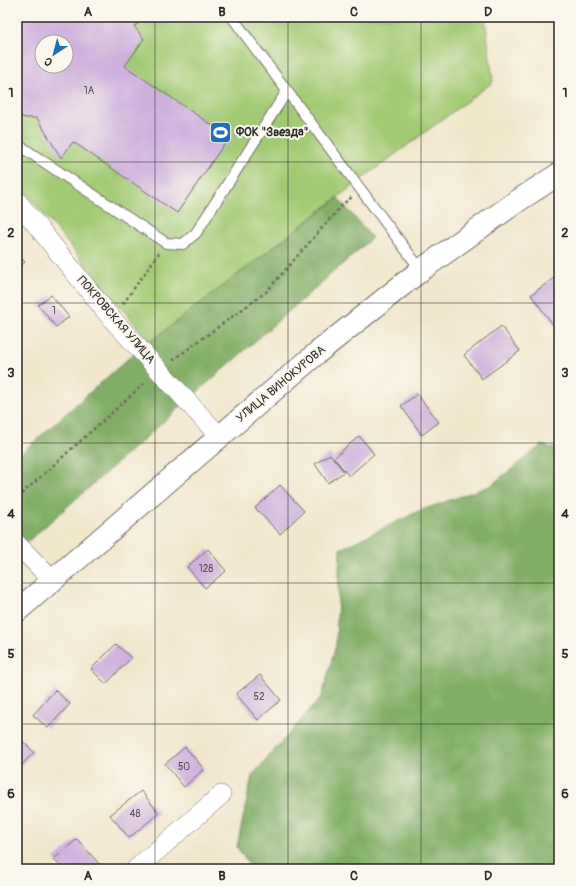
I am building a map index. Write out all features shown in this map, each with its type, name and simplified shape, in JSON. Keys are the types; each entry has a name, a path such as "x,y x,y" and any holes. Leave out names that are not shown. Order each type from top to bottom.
{"main road":[{"name":"УЛИЦА ВИНОКУРОВА","path":"17,611 317,353 421,270 516,202 559,174"}],"street":[{"name":"ПОКРОВСКАЯ УЛИЦА","path":"17,201 112,319 219,436"},
{"path":"17,544 52,580"},
{"path":"136,869 221,794"}],"lane":[{"path":"232,17 421,270"},
{"path":"17,144 166,243 183,244 196,233 287,91"}],"path":[{"path":"17,498 159,370 266,292 343,204 360,190"},
{"path":"112,319 166,243"}],"green space":[{"name":"ФОК \"Звезда\"","path":"17,17 485,17 493,82 355,184 150,342 17,182"},
{"path":"338,198 372,238 17,551 17,457 130,357"},
{"path":"542,445 559,450 559,869 252,869 237,847 252,776 322,696 336,645 340,549 419,511 490,486"}],"building":[{"path":"17,17 145,17 146,19 134,26 144,39 125,66 229,137 177,213 73,142 61,158 37,118 26,118 17,115"},
{"path":"17,254 25,262 17,269"},
{"path":"559,274 559,322 554,326 531,295"},
{"path":"51,295 69,317 56,327 38,305"},
{"path":"501,326 520,351 482,379 464,355"},
{"path":"417,394 439,422 422,435 401,406"},
{"path":"359,436 374,454 349,476 334,458"},
{"path":"330,454 344,472 328,483 315,464"},
{"path":"280,485 304,511 280,534 255,508"},
{"path":"208,549 226,571 205,588 187,567"},
{"path":"116,644 131,658 106,684 91,669"},
{"path":"260,675 281,700 258,720 236,694"},
{"path":"55,690 70,704 48,728 33,715"},
{"path":"17,736 34,752 17,770"},
{"path":"185,747 204,769 184,787 165,764"},
{"path":"141,791 159,813 129,838 110,815"},
{"path":"77,839 102,867 100,869 63,869 54,859"}],"place":[{"name":"ФОК \"Звезда\"","path":"221,132"}]}
